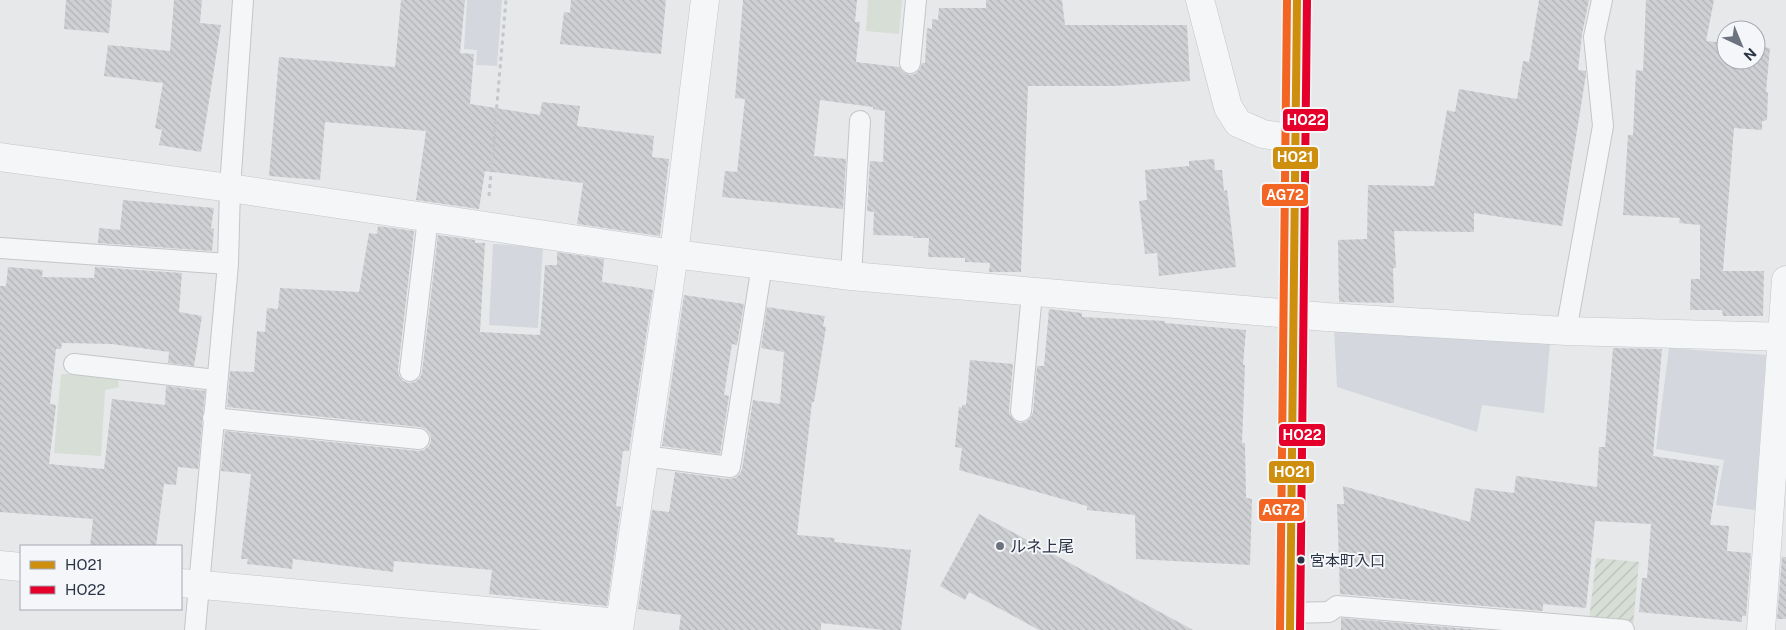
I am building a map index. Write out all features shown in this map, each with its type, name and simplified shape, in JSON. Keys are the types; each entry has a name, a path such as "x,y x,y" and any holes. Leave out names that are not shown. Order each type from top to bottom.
{"main road":[{"path":"1290,622 1297,0"}],"street":[{"path":"190,584 619,626 674,254 705,0"},
{"path":"1200,0 1228,107 1238,123 1263,134 1296,139"},
{"path":"0,157 230,188 674,254 851,276 1293,314 1566,331 1784,336"},
{"path":"1761,630 1784,336 1786,280"},
{"path":"0,565 20,567"}],"lane":[{"path":"195,630 190,584 213,418 228,264 230,188 243,0"},
{"path":"910,63 916,0"},
{"path":"1566,331 1602,126 1594,37 1602,0"},
{"path":"851,276 860,121"},
{"path":"410,371 428,218"},
{"path":"0,248 228,264"},
{"path":"644,456 730,467 762,265"},
{"path":"1021,412 1032,293"},
{"path":"74,364 216,380"},
{"path":"213,418 419,439"},
{"path":"1290,622 1329,612 1337,606 1624,630"}],"path":[{"path":"487,226 506,0"}],"shaded area":[{"path":"467,0 502,0 497,66 476,65 477,50 464,49"},
{"path":"868,0 902,0 899,34 866,31"},
{"path":"493,244 543,247 538,328 489,325"},
{"path":"1334,330 1550,343 1544,413 1482,405 1477,432 1337,387"},
{"path":"1669,348 1766,355 1755,510 1716,505 1724,460 1656,449"},
{"path":"61,374 117,375 119,387 105,390 101,456 54,453"},
{"path":"1596,558 1639,562 1633,625 1589,621"}],"building":[{"path":"66,0 112,0 109,33 64,29"},
{"path":"174,0 202,0 200,23 221,25 201,152 159,145 162,130 155,128 163,83 104,76 108,45 170,51"},
{"path":"401,0 465,0 460,53 474,54 470,104 540,115 542,102 580,106 577,126 654,136 652,157 669,159 660,236 577,224 583,183 485,171 479,209 416,200 426,131 325,122 320,180 269,176 279,57 395,67"},
{"path":"571,0 666,0 661,54 560,44 564,12 570,13"},
{"path":"743,0 857,0 855,22 860,22 856,62 899,67 909,75 915,74 920,69 922,63 925,63 927,28 932,29 932,19 938,20 939,8 986,8 986,0 1062,0 1065,25 1187,25 1190,81 1115,86 1028,86 1021,272 989,272 990,263 965,262 965,258 928,257 929,238 873,235 874,212 867,211 870,161 883,162 885,111 873,109 873,107 820,100 814,156 846,159 843,209 722,197 725,171 737,172 745,99 735,98"},
{"path":"1539,0 1589,0 1582,34 1578,70 1586,71 1586,74 1562,226 1474,213 1474,232 1394,231 1396,268 1393,268 1394,303 1339,302 1338,240 1367,239 1368,185 1434,186 1447,110 1455,112 1459,89 1517,99 1523,61 1529,62"},
{"path":"1646,0 1714,0 1706,41 1716,42 1716,70 1766,70 1766,47 1770,48 1766,92 1768,92 1767,120 1762,121 1762,130 1734,128 1723,271 1764,271 1763,316 1723,316 1722,310 1690,310 1691,279 1700,279 1700,225 1679,223 1680,218 1623,215 1628,135 1633,135 1636,70 1643,71"},
{"path":"1214,159 1215,170 1222,170 1224,191 1227,190 1236,267 1159,276 1157,253 1145,254 1139,201 1147,200 1145,170 1189,166 1189,161"},
{"path":"123,200 214,208 211,228 214,229 212,251 98,243 99,228 120,230"},
{"path":"378,226 414,231 398,370 399,376 408,383 415,382 420,378 422,372 438,235 475,240 475,243 485,243 480,332 540,335 545,265 557,265 557,252 604,259 602,282 653,290 629,451 623,451 616,506 621,507 607,606 489,594 492,570 394,561 393,572 293,559 292,569 247,564 248,559 241,559 251,474 221,471 225,431 418,451 424,450 429,446 430,434 426,429 420,427 227,407 230,371 254,372 257,331 265,332 267,308 278,309 280,288 359,292 369,233 377,234"},
{"path":"8,267 43,270 42,277 94,278 95,267 182,273 179,312 202,316 194,366 168,363 169,352 112,344 62,343 61,349 56,349 50,404 56,405 49,464 104,469 112,399 165,405 166,386 205,391 198,469 178,467 176,485 164,484 156,545 90,545 93,519 0,512 0,286 6,286"},
{"path":"684,295 744,304 737,345 732,344 724,395 729,396 720,454 662,446"},
{"path":"767,307 825,316 823,326 826,327 814,402 812,402 797,535 835,538 834,542 911,550 901,630 821,623 821,630 679,630 681,615 638,609 652,510 669,512 675,472 728,479 735,478 742,469 753,400 780,404 784,352 761,348"},
{"path":"1049,309 1082,313 1082,317 1165,321 1165,323 1246,330 1243,365 1245,365 1242,443 1245,443 1246,498 1252,499 1250,565 1136,559 1135,515 1087,510 1087,506 959,470 962,448 955,447 959,407 962,408 962,405 966,405 970,360 1013,364 1010,415 1019,423 1026,422 1033,412 1037,366 1044,366"},
{"path":"1613,348 1662,349 1653,456 1719,466 1710,525 1729,526 1727,551 1751,553 1746,616 1742,616 1742,622 1639,612 1642,578 1647,578 1651,524 1595,521 1586,608 1543,604 1543,611 1340,594 1337,504 1344,504 1343,486 1470,522 1475,488 1514,493 1516,476 1597,487 1599,447 1605,447"},
{"name":"ルネ上尾","path":"979,514 1193,630 1039,630 969,592 965,600 940,586"},
{"path":"1782,557 1786,557 1786,619 1777,619"},
{"path":"1341,618 1482,630 1341,630"}],"transit line":[{"name":"AG72","path":"1280,630 1287,0"},
{"name":"HO21","path":"1290,630 1297,0"},
{"name":"HO22","path":"1300,630 1307,0"}],"place":[{"name":"ルネ上尾","path":"1000,546"},
{"name":"宮本町入口","path":"1301,560"}]}
